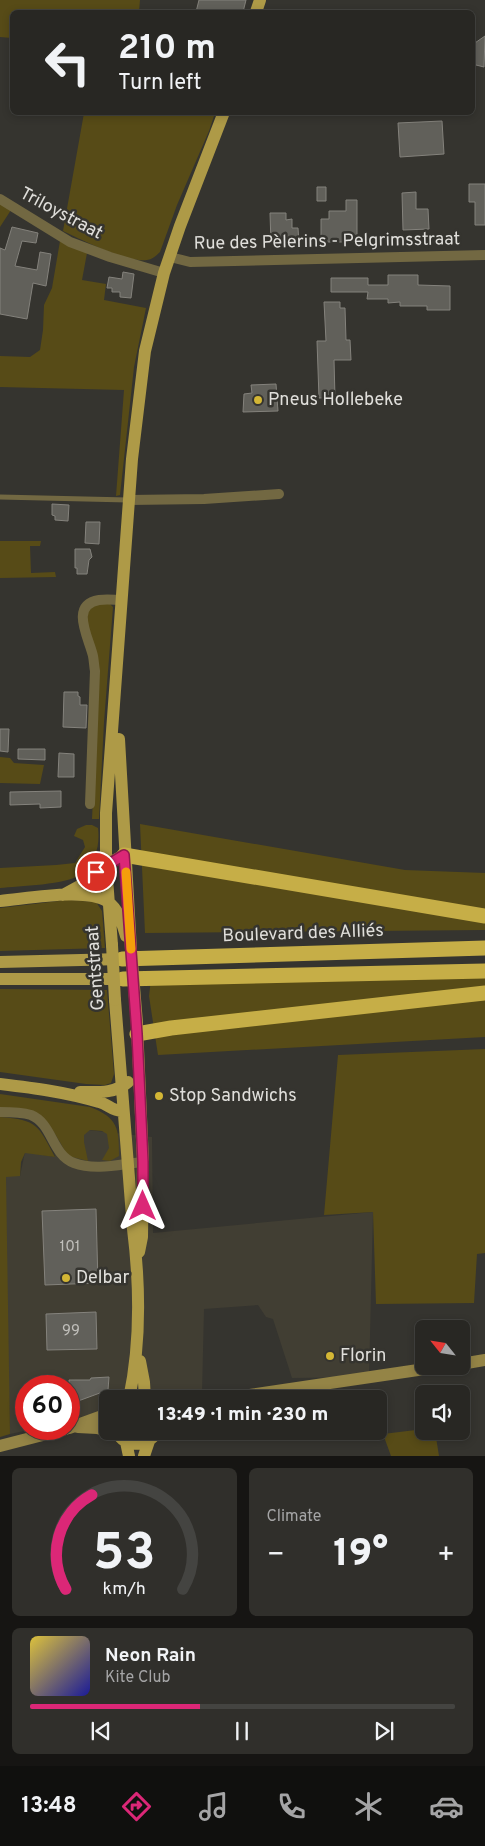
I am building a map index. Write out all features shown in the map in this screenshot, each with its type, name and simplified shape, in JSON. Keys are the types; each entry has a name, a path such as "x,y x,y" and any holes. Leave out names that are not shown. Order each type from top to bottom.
{"highway":[{"path":"124,855 485,916"},
{"name":"Boulevard des Alliés","path":"126,954 485,948"},
{"path":"123,979 485,971"},
{"path":"130,1026 172,1028 485,993"}],"main road":[{"path":"131,1390 137,1349 137,1264 142,1237 143,1162 138,1066 130,1026 126,954 117,912 124,855 118,669 129,500 145,351 164,273 223,115"},
{"name":"Gentstraat","path":"118,669 106,813 106,865 117,912 115,1000 130,1026 123,1087 123,1111 137,1264"},
{"path":"63,895 84,883 106,865 124,855"},
{"path":"0,901 63,895 97,897 117,912"},
{"path":"0,962 126,954"},
{"path":"0,979 123,979"},
{"path":"63,1092 107,1092 123,1087 132,1079 138,1066"},
{"path":"0,1084 63,1092 102,1102 117,1111 123,1111"},
{"path":"137,1349 144,1390"},
{"path":"124,1440 137,1444 146,1440"},
{"path":"144,1456 152,1440"},
{"path":"126,1442 129,1456"}],"street":[{"name":"Triloystraat","path":"0,199 70,242 110,257 164,273"},
{"name":"Rue des Pèlerins - Pelgrimsstraat","path":"170,257 190,262 485,255"},
{"path":"129,500 204,499 279,494"},
{"path":"90,804 95,671 82,614 90,604 98,600 122,600"},
{"path":"0,1112 21,1113 39,1120 48,1131 62,1157 75,1164 97,1167 143,1162"},
{"path":"470,1362 485,1360"},
{"path":"283,1390 415,1370"},
{"path":"80,1424 99,1417"},
{"path":"80,1428 99,1428"},
{"path":"0,1446 23,1440"}],"lane":[{"path":"0,497 129,500"}],"shaded area":[{"path":"0,0 140,0 139,10 10,10 10,38 0,37"},
{"path":"84,115 214,115 177,205 160,252 156,256 147,260 128,258 63,231"},
{"path":"0,204 11,210 0,227"},
{"path":"60,241 87,253 82,280 106,284 104,300 146,308 134,367 120,495 116,496 124,390 0,387 0,356 30,357 40,350 44,305 52,288"},
{"path":"0,541 41,541 40,546 30,546 31,573 55,572 56,577 0,578"},
{"path":"109,603 113,607 99,819 92,819 98,693 86,623 89,608 95,604"},
{"path":"0,757 10,758 14,763 44,765 40,784 0,783"},
{"path":"140,824 405,870 485,873 485,930 145,933"},
{"path":"86,825 98,828 98,841 96,853 90,865 81,874 75,878 54,883 0,888 0,868 75,863 85,847 83,840 74,836 77,829"},
{"path":"101,877 101,892 86,889"},
{"path":"67,900 96,902 102,911 105,948 0,951 0,908"},
{"path":"485,975 485,1037 158,1055 149,996 151,979"},
{"path":"0,989 107,990 114,1074 111,1083 105,1085 86,1084 0,1072"},
{"path":"485,1049 485,1253 477,1254 474,1303 376,1304 373,1212 324,1215 338,1055"},
{"path":"0,1094 90,1107 99,1111 106,1115 115,1125 119,1156 110,1161 102,1160 109,1148 107,1134 102,1131 90,1130 84,1135 88,1161 68,1156 55,1133 43,1118 30,1112 0,1108"},
{"path":"0,1117 22,1120 35,1126 45,1138 55,1157 25,1153 21,1162 20,1176 6,1177 10,1434 0,1437"},
{"path":"51,1126 152,1137 153,1233 373,1212 369,1377 292,1378 273,1319 266,1317 258,1305 204,1309 202,1390 99,1390 99,1412 80,1417 80,1375 15,1375 15,1433 10,1434 3,1174 20,1176 25,1152 55,1157"},
{"path":"415,1430 415,1440 436,1440 439,1456 391,1456 385,1440 387,1440 387,1434"}],"building":[{"path":"199,0 246,0 244,10 196,10"},
{"path":"485,36 484,67 475,65 475,43"},
{"path":"442,121 444,154 400,157 398,123"},
{"path":"469,184 485,184 485,225 475,225 475,202 469,202"},
{"path":"317,187 326,187 326,201 317,201"},
{"path":"416,192 416,209 428,209 429,229 403,230 402,193"},
{"path":"346,200 357,200 357,242 321,242 321,219 329,219 329,211 346,211"},
{"path":"270,213 286,213 286,220 292,219 292,228 298,228 299,243 271,244"},
{"path":"12,227 38,233 36,243 22,241 15,266 37,270 40,252 51,254 46,286 33,283 27,319 0,314 0,248 5,250"},
{"path":"123,272 134,274 131,298 120,297 120,292 112,292 112,288 107,288 109,277 122,279"},
{"path":"388,275 418,275 418,285 450,286 450,310 427,310 427,306 400,306 400,302 388,303 388,299 367,299 368,292 331,292 331,278 368,278 368,285 388,285"},
{"path":"324,302 340,302 340,308 345,308 346,340 350,340 351,360 334,360 335,398 319,398 317,341 326,341"},
{"path":"276,384 278,411 243,412 244,394 252,393 251,385"},
{"path":"52,504 69,505 68,521 55,520 55,516 52,515"},
{"path":"86,522 100,522 99,544 85,543"},
{"path":"75,549 90,549 92,557 89,560 87,574 77,574 77,568 75,568"},
{"path":"64,692 78,692 80,705 87,705 86,728 63,727"},
{"path":"0,729 9,729 8,752 0,751"},
{"path":"18,749 45,749 45,760 18,759"},
{"path":"59,753 74,754 74,777 58,777"},
{"path":"61,791 61,807 40,808 40,804 10,805 10,792"},
{"path":"96,1209 98,1283 45,1285 42,1211"},
{"path":"96,1312 97,1349 47,1350 46,1314"},
{"path":"109,1377 108,1390 99,1390 99,1393 80,1400 80,1380 90,1380 91,1378"}],"slow traffic":[{"path":"126,872 131,949"}],"place":[{"name":"Pneus Hollebeke","path":"258,400"},
{"name":"Stop Sandwichs","path":"159,1096"},
{"name":"Delbar","path":"66,1278"},
{"name":"Florin","path":"330,1356"}],"route":[{"path":"96,872 124,855 137,1034 143,1162 143,1206"}]}
